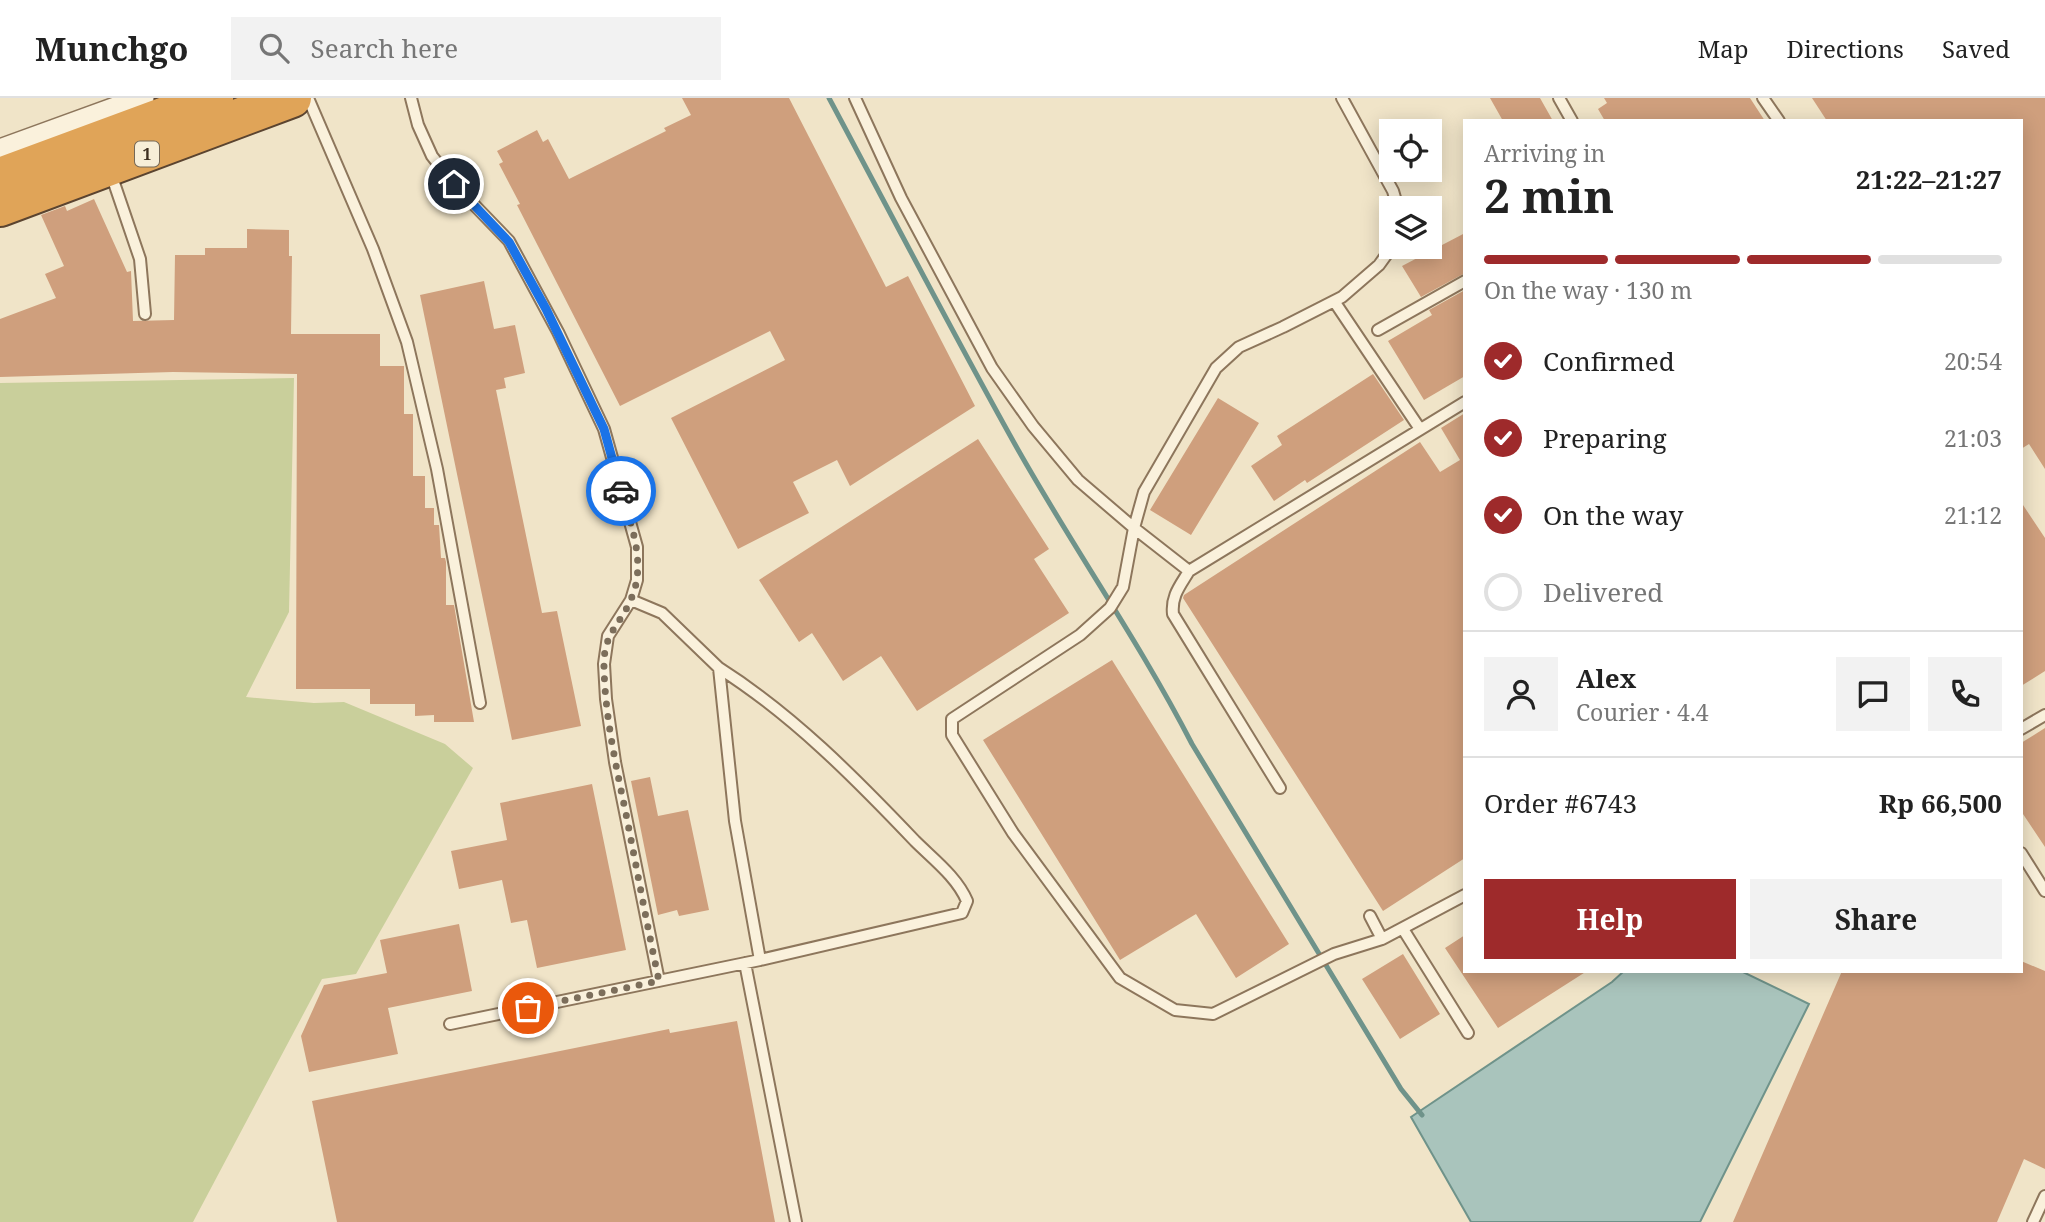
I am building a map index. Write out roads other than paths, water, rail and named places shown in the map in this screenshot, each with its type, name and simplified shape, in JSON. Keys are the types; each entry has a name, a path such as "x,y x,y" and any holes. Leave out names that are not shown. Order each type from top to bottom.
{"highway":[{"name":"1","path":"0,207 43,177 214,98"},
{"name":"1","path":"0,177 43,177 109,168 292,98"}],"street":[{"path":"0,150 143,98"}],"lane":[{"path":"308,98 373,249 407,342 437,468 480,703"},
{"path":"411,98 418,125 432,156 454,184 509,242 558,332 604,429 638,547 638,580 631,600 608,636 604,664 615,762 659,981"},
{"path":"855,98 901,198 992,368 1033,426 1078,480 1189,571"},
{"path":"1342,98 1394,196"},
{"path":"1559,98 1571,119"},
{"path":"1763,98 1778,119"},
{"path":"109,168 140,259 145,314"},
{"path":"1383,259 1342,297 1239,347 1216,368 1144,492 1123,587 1110,608 1080,635 952,719 952,736 1013,834 1120,978 1175,1010 1213,1014 1334,954 1382,939 1463,896"},
{"path":"1378,330 1463,282"},
{"path":"1334,301 1420,429"},
{"path":"1280,788 1173,614 1174,595 1189,571 1463,403"},
{"path":"450,1024 760,960 962,913 966,908 967,901 956,883 808,734 719,668 662,613 631,600"},
{"path":"719,668 735,821 760,960"},
{"path":"2023,728 2045,715"},
{"path":"2023,856 2045,891"},
{"path":"1370,916 1382,939"},
{"path":"1403,929 1468,1033"},
{"path":"745,963 796,1222"},
{"path":"2033,1222 2045,1196"}],"water":[{"path":"1622,973 1745,973 1809,1004 1700,1222 1471,1222 1411,1117"}],"waterway":[{"path":"829,98 965,354 1034,477 1401,1089 1422,1115"}]}
